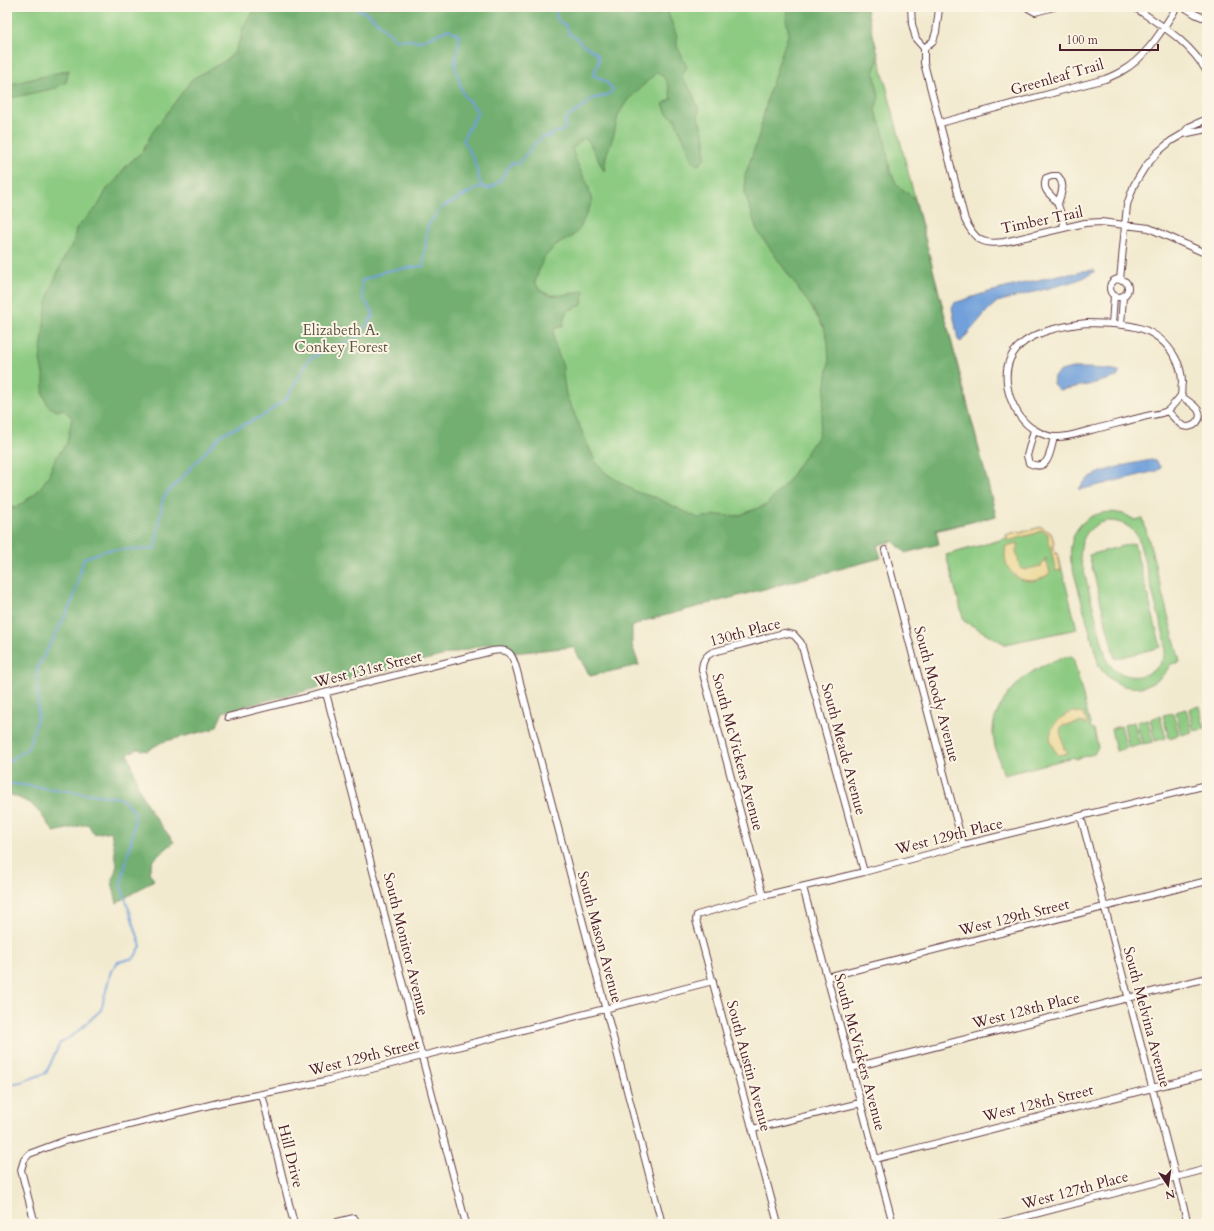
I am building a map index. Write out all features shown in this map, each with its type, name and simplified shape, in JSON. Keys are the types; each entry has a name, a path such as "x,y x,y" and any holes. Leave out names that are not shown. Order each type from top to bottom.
{"street":[{"path":"911,7 912,24 916,40 924,48 924,63 940,123"},
{"path":"924,48 933,41 936,32 938,7"},
{"path":"1028,7 1034,12 1054,7"},
{"path":"1134,7 1189,46 1207,72"},
{"name":"Greenleaf Trail","path":"940,123 1105,79 1122,71 1143,55 1177,7"},
{"path":"1184,7 1202,17 1207,15"},
{"path":"1120,280 1124,224 1127,205 1134,185 1145,167 1158,152 1183,134 1189,127 1207,119"},
{"name":"Timber Trail","path":"940,123 965,220 971,232 979,240 994,243 1004,242 1085,222 1101,222 1149,228 1207,254"},
{"path":"1183,134 1207,129"},
{"path":"1058,204 1064,227"},
{"path":"1112,324 1114,296 1111,291 1111,285 1114,281 1120,280 1125,282 1128,287 1127,293 1123,297 1121,325"},
{"path":"1114,296 1123,297"},
{"path":"1087,323 1121,325 1149,331 1169,347 1177,361 1182,378 1181,396 1167,411 1075,434 1054,437 1034,430 1018,414 1007,386 1007,370 1012,354 1022,342 1034,335 1068,325 1087,323"},
{"path":"1167,411 1183,426 1190,427 1196,424 1200,418 1198,410 1181,396"},
{"path":"1034,430 1027,456 1028,463 1035,466 1042,465 1047,461 1054,437"},
{"name":"South Moody Avenue","path":"885,550 963,846"},
{"name":"130th Place","path":"704,660 707,655 713,652 784,633 794,635"},
{"name":"South Meade Avenue","path":"794,635 801,643 864,872"},
{"name":"West 131st Street","path":"228,717 492,651 507,650 513,657"},
{"name":"South Mason Avenue","path":"513,657 662,1224"},
{"name":"South McVickers Avenue","path":"704,660 702,670 763,896"},
{"name":"South Monitor Avenue","path":"326,693 466,1224"},
{"name":"West 129th Place","path":"697,914 763,896 864,872 1207,785"},
{"name":"South Melvina Avenue","path":"1081,817 1188,1224"},
{"name":"West 129th Street","path":"827,977 1207,881"},
{"name":"South McVickers Avenue","path":"803,887 893,1224"},
{"name":"South Austin Avenue","path":"697,914 696,920 778,1224"},
{"name":"West 128th Place","path":"851,1068 1207,978"},
{"name":"West 129th Street","path":"35,1224 21,1170 24,1160 29,1154 64,1141 216,1104 325,1081 713,981"},
{"name":"West 128th Street","path":"875,1159 1207,1074"},
{"name":"Hill Drive","path":"262,1094 294,1224"},
{"path":"753,1129 860,1103"},
{"name":"West 127th Place","path":"997,1224 1207,1169"},
{"path":"329,1224 354,1218 358,1224"}],"green space":[{"name":"Elizabeth A. Conkey Forest","path":"7,7 866,7 996,516 759,574 7,767"},
{"name":"Elizabeth A. Conkey Forest","path":"258,7 290,7 304,10 318,7 666,7 677,37 677,46 687,67 681,76 693,94 699,110 698,118 705,138 705,159 699,165 691,161 686,144 674,118 667,114 663,104 671,99 670,90 666,80 657,72 627,101 618,115 614,134 606,156 604,171 589,142 584,138 572,149 576,161 588,185 592,202 580,228 572,237 556,245 543,259 535,282 539,288 550,295 570,294 584,290 582,305 567,311 563,326 554,329 554,342 563,367 566,395 595,461 607,474 636,492 657,498 698,518 717,515 737,516 766,505 788,481 819,434 829,362 828,342 824,328 812,308 757,230 745,193 745,176 758,138 769,93 789,33 786,20 788,7 866,7 879,58 874,70 879,97 875,110 883,131 890,170 897,185 915,199 996,516 936,530 939,544 905,553 893,541 877,545 881,558 644,621 632,627 632,645 639,665 590,676 573,647 513,653 507,647 496,642 223,712 217,726 213,729 162,742 147,751 137,749 128,754 140,791 151,812 174,842 153,860 149,872 154,880 117,903 112,883 117,865 111,831 94,834 88,824 54,832 40,813 30,803 7,793 7,508 17,507 36,493 48,477 55,459 67,443 72,418 63,409 57,411 48,406 43,393 44,379 40,360 46,307 53,283 62,262 74,241 76,228 98,206 107,189 117,179 127,165 143,151 152,133 192,79 225,61 234,53 241,38 243,28 250,16"},
{"path":"69,70 66,82 56,88 7,99 7,85"},
{"path":"1112,512 1124,514 1135,520 1143,518 1180,662 1171,664 1164,674 1145,686 1135,688 1115,682 1107,676 1099,666 1071,562 1070,552 1072,542 1079,526 1085,520 1102,513","holes":["1113,521 1129,527 1138,537 1165,640 1165,652 1161,662 1154,670 1135,676 1125,675 1115,670 1107,661 1080,553 1083,540 1090,530 1101,523"]},
{"path":"1041,527 1051,533 1055,554 1058,554 1077,629 1005,644 964,621 946,555 1007,538 1006,535 1019,531 1020,533"},
{"path":"1134,543 1161,647 1115,659 1089,555"},
{"path":"1070,656 1073,657 1091,728 1094,729 1098,747 1094,754 1075,759 1074,757 1004,775 993,736 998,710 1010,692 1026,676 1047,664"},
{"path":"1199,706 1205,729 1194,731 1189,709"},
{"path":"1186,709 1192,732 1181,735 1176,712"},
{"path":"1173,713 1179,735 1169,738 1163,715"},
{"path":"1160,716 1166,738 1155,741 1150,719"},
{"path":"1147,719 1153,742 1142,744 1137,722"},
{"path":"1134,722 1140,745 1129,748 1124,725"},
{"path":"1121,726 1127,748 1116,751 1111,729"}],"sand":[{"path":"1041,527 1051,533 1055,554 1058,554 1061,570 1056,571 1048,534 1041,530 1037,533 1008,541 1006,535"},
{"path":"1018,543 1016,550 1020,568 1024,570 1041,566 1046,562 1046,558 1050,573 1033,581 1017,577 1011,572 1007,565 1005,556 1006,546"},
{"path":"1074,712 1084,714 1087,724 1082,722 1062,726 1060,730 1064,749 1068,753 1059,755 1051,742 1050,736 1052,729 1060,719"}],"water":[{"path":"1094,270 1094,272 1083,278 1072,282 997,302 988,310 961,342 958,340 952,308 954,303 985,293 1054,276"},
{"path":"1072,368 1108,369 1119,371 1119,374 1117,377 1088,385 1059,390 1053,384 1054,376 1061,371"},
{"path":"1152,460 1157,462 1161,468 1156,471 1079,489 1087,479 1101,472 1128,464"}],"waterway":[{"path":"7,763 28,748 38,716 37,668 73,600 84,558 108,550 155,549 163,498 222,434 263,416 287,398 309,359 334,346 358,338 374,314 363,298 361,281 386,271 423,266 428,225 441,208 481,186 474,160 463,139 478,112 463,94 455,65 460,36 449,29 422,41 395,39 369,14 352,7"},
{"path":"481,185 488,189 495,184 504,175 511,163 518,164 534,144 544,136 549,137 555,132 563,131 565,127 565,120 568,117 587,104 592,98 598,98 609,94 613,89 604,80 593,75 597,67 599,59 598,56 596,53 582,45 578,39 569,34 567,26 558,21 556,7"},
{"path":"7,782 121,798 135,812 133,833 121,885 141,946 134,958 118,962 111,971 101,1010 75,1034 60,1043 46,1073 21,1082 7,1085"}]}
